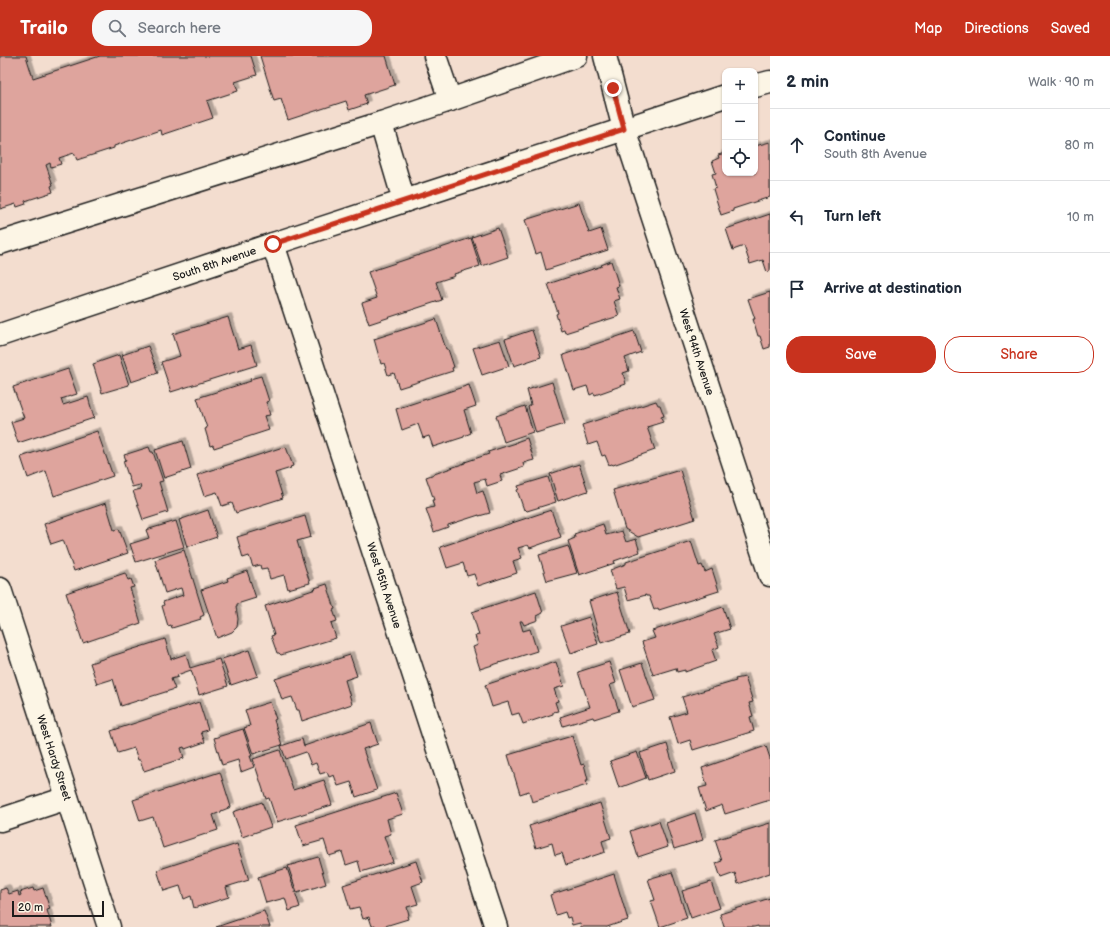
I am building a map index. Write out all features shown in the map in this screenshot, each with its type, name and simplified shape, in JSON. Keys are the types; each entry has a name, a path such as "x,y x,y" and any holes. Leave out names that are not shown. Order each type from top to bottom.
{"street":[{"path":"435,56 450,100"},
{"path":"0,242 381,123 576,56"},
{"name":"West 94th Avenue","path":"605,56 624,129 770,575"},
{"path":"758,85 770,82"},
{"name":"South 8th Avenue","path":"0,335 722,97"},
{"path":"381,123 404,201"},
{"name":"West 95th Avenue","path":"273,244 496,927"},
{"name":"West Hardy Street","path":"0,589 109,927"},
{"path":"0,820 67,798"}],"building":[{"path":"0,56 26,56 33,78 100,56 251,56 257,75 235,82 238,91 207,101 213,118 162,135 161,130 77,160 74,153 59,158 61,164 51,167 50,163 46,165 53,185 51,186 53,192 25,201 26,204 17,207 16,204 0,209"},
{"path":"260,56 386,56 395,85 364,95 367,104 349,110 346,101 288,120 281,99 274,101"},
{"path":"770,142 770,197 733,209 733,211 721,215 713,189 716,188 712,174 716,173 712,161 719,158 718,155 722,154 722,176 758,176 758,145"},
{"path":"579,203 589,233 601,229 608,250 546,270 541,252 536,254 525,220"},
{"path":"770,214 770,271 767,272 763,260 750,264 744,246 733,250 726,229"},
{"path":"498,228 508,257 482,266 472,237"},
{"path":"471,238 480,266 454,274 455,276 436,282 442,300 369,324 362,303 377,298 368,272"},
{"path":"611,261 619,286 616,287 620,299 614,301 619,316 565,333 564,330 561,331 556,314 558,313 548,284 602,266 601,265"},
{"path":"770,292 770,347 764,349 760,336 758,336 753,319 755,319 748,299"},
{"path":"228,317 238,349 251,345 257,365 171,392 161,362 180,356 173,334"},
{"path":"436,319 454,367 452,368 453,371 399,388 394,373 388,375 384,363 381,364 374,339"},
{"path":"532,330 541,357 514,366 505,339"},
{"path":"634,331 641,352 625,358 629,371 623,373 626,384 595,395 594,393 590,395 587,386 574,390 563,355"},
{"path":"500,340 509,366 482,375 473,348"},
{"path":"148,346 158,373 131,382 122,355"},
{"path":"119,355 129,385 102,393 93,364"},
{"path":"68,369 77,394 61,399 63,405 88,397 94,418 18,443 11,422 24,418 13,387"},
{"path":"261,376 269,401 266,402 270,415 264,416 269,430 214,448 213,445 210,446 205,429 207,428 197,398 251,381 250,379"},
{"path":"552,382 565,424 536,433 528,407 531,405 527,390"},
{"path":"469,385 476,406 464,410 471,433 464,437 433,447 429,436 423,438 418,424 402,430 396,409"},
{"path":"656,401 658,405 660,405 664,416 661,417 663,422 647,427 655,450 613,465 609,465 605,455 602,456 597,442 588,445 582,425"},
{"path":"525,406 533,432 504,442 496,416"},
{"path":"97,431 113,476 54,496 46,471 28,478 21,457"},
{"path":"527,438 534,460 523,463 524,467 500,475 502,481 487,486 485,479 474,482 477,493 483,491 490,513 448,525 448,527 434,532 426,509 434,507 432,500 434,500 426,477 489,454 488,452"},
{"path":"183,441 191,469 164,478 155,450"},
{"path":"149,447 151,452 153,452 163,481 159,482 168,512 143,520 133,491 141,489 140,485 132,487 123,461 126,460 124,455"},
{"path":"286,447 293,466 275,473 283,498 236,513 232,503 222,506 217,492 204,496 197,475"},
{"path":"579,464 588,491 558,501 550,474"},
{"path":"680,470 695,519 638,537 625,529 613,490"},
{"path":"548,477 556,502 527,511 525,509 524,510 517,490 519,489 518,486"},
{"path":"106,503 114,530 119,529 128,553 74,571 63,540 51,544 44,524"},
{"path":"208,510 217,537 187,547 179,520"},
{"path":"551,510 561,537 530,548 528,545 518,548 522,558 513,561 517,573 478,586 474,574 467,576 463,563 447,568 440,547"},
{"path":"305,516 311,537 297,541 310,583 288,589 284,575 270,579 267,568 261,569 260,565 253,567 249,556 243,558 237,537"},
{"path":"176,521 184,547 136,562 130,544 149,538 146,530"},
{"path":"603,524 606,535 622,531 626,542 636,539 640,552 614,561 615,563 579,575 568,541 575,538 574,534"},
{"path":"691,541 699,566 702,565 705,572 712,569 719,591 659,610 658,608 654,610 649,596 646,595 628,600 624,587 616,589 610,570 626,564 626,562"},
{"path":"568,546 577,573 547,581 539,555"},
{"path":"184,550 204,615 200,617 201,619 172,628 171,625 168,626 162,606 164,605 163,602 183,595 181,588 165,593 155,560"},
{"path":"247,571 256,598 237,604 237,627 232,632 217,638 201,590 228,581 227,578"},
{"path":"125,573 128,580 131,579 134,587 130,588 141,623 83,643 66,593"},
{"path":"327,584 335,609 333,610 337,621 331,623 336,638 281,655 277,653 271,636 274,635 265,606"},
{"path":"536,591 543,613 537,616 538,620 524,625 522,621 520,621 523,631 530,629 537,651 480,669 473,647 478,645 475,636 479,635 472,612"},
{"path":"617,592 630,634 601,643 589,601"},
{"path":"723,607 730,629 714,634 719,647 712,650 716,661 685,672 685,670 677,672 676,668 653,675 642,642 655,638 652,631"},
{"path":"589,617 598,644 571,653 561,626"},
{"path":"165,639 171,659 186,654 190,668 219,659 228,686 199,695 191,670 171,679 175,689 121,706 113,679 97,684 90,663"},
{"path":"249,650 258,676 231,685 222,659"},
{"path":"350,655 357,676 345,680 352,704 302,721 299,710 297,710 292,697 282,700 275,679"},
{"path":"556,662 564,686 554,689 558,701 555,702 558,711 523,724 519,713 512,715 508,702 492,707 485,685"},
{"path":"609,662 616,683 610,685 619,711 594,719 593,717 563,726 560,717 590,707 578,672"},
{"path":"642,663 655,700 632,707 620,670"},
{"path":"745,677 753,702 749,703 753,716 750,717 754,731 693,750 690,740 678,744 670,717 687,712 682,697"},
{"path":"199,702 208,730 201,732 205,742 185,749 184,747 181,748 184,758 144,771 134,748 118,753 111,731"},
{"path":"270,702 276,719 274,720 282,745 253,754 244,728 250,726 245,710"},
{"path":"371,723 378,744 363,749 377,790 356,797 351,782 338,786 334,775 329,777 327,772 320,774 316,763 311,765 306,752 286,759 281,746 302,739 304,746"},
{"path":"243,729 254,767 241,772 238,760 222,765 214,738"},
{"path":"572,736 581,765 584,764 588,780 586,780 587,785 532,802 529,791 520,794 508,755"},
{"path":"667,744 675,771 648,780 640,753"},
{"path":"766,746 770,758 770,800 725,814 722,805 706,811 699,788 707,786 702,768"},
{"path":"280,750 293,790 324,780 332,805 277,822 269,798 266,799 253,759"},
{"path":"637,752 646,778 619,788 610,761"},
{"path":"220,772 231,807 213,815 218,830 163,848 153,817 140,821 133,800"},
{"path":"396,793 403,814 387,819 391,834 384,836 393,862 361,872 358,861 346,865 342,852 329,856 324,840 303,846 296,825"},
{"path":"262,802 271,827 242,837 233,812"},
{"path":"600,803 611,838 602,841 605,852 566,865 562,853 555,855 552,843 536,848 529,826"},
{"path":"695,813 703,840 674,849 666,823"},
{"path":"659,821 668,847 638,857 630,831"},
{"path":"770,823 770,873 738,884 735,873 721,878 716,863 722,861 715,840"},
{"path":"237,844 249,880 226,887 229,897 194,908 191,896 184,899 180,886 164,891 157,870"},
{"path":"318,857 326,884 297,893 288,866"},
{"path":"416,861 423,882 412,886 418,904 407,907 409,915 407,916 408,919 382,927 376,927 375,925 372,926 369,917 363,919 359,907 350,909 343,885"},
{"path":"287,868 300,907 289,911 285,898 266,903 258,877"},
{"path":"672,872 687,918 660,927 651,901 655,900 648,879"},
{"path":"614,874 628,920 607,927 581,927 580,923 572,925 570,917 567,918 565,912 556,915 550,895"},
{"path":"711,882 720,908 691,918 682,891"},
{"path":"6,888 9,894 18,891 19,896 21,895 20,892 33,888 34,891 43,888 50,909 47,910 52,927 0,927 0,890"},
{"path":"770,898 770,927 724,927 720,914"},
{"path":"264,911 270,927 216,927"}],"route":[{"path":"273,244 624,129 613,88"}]}
